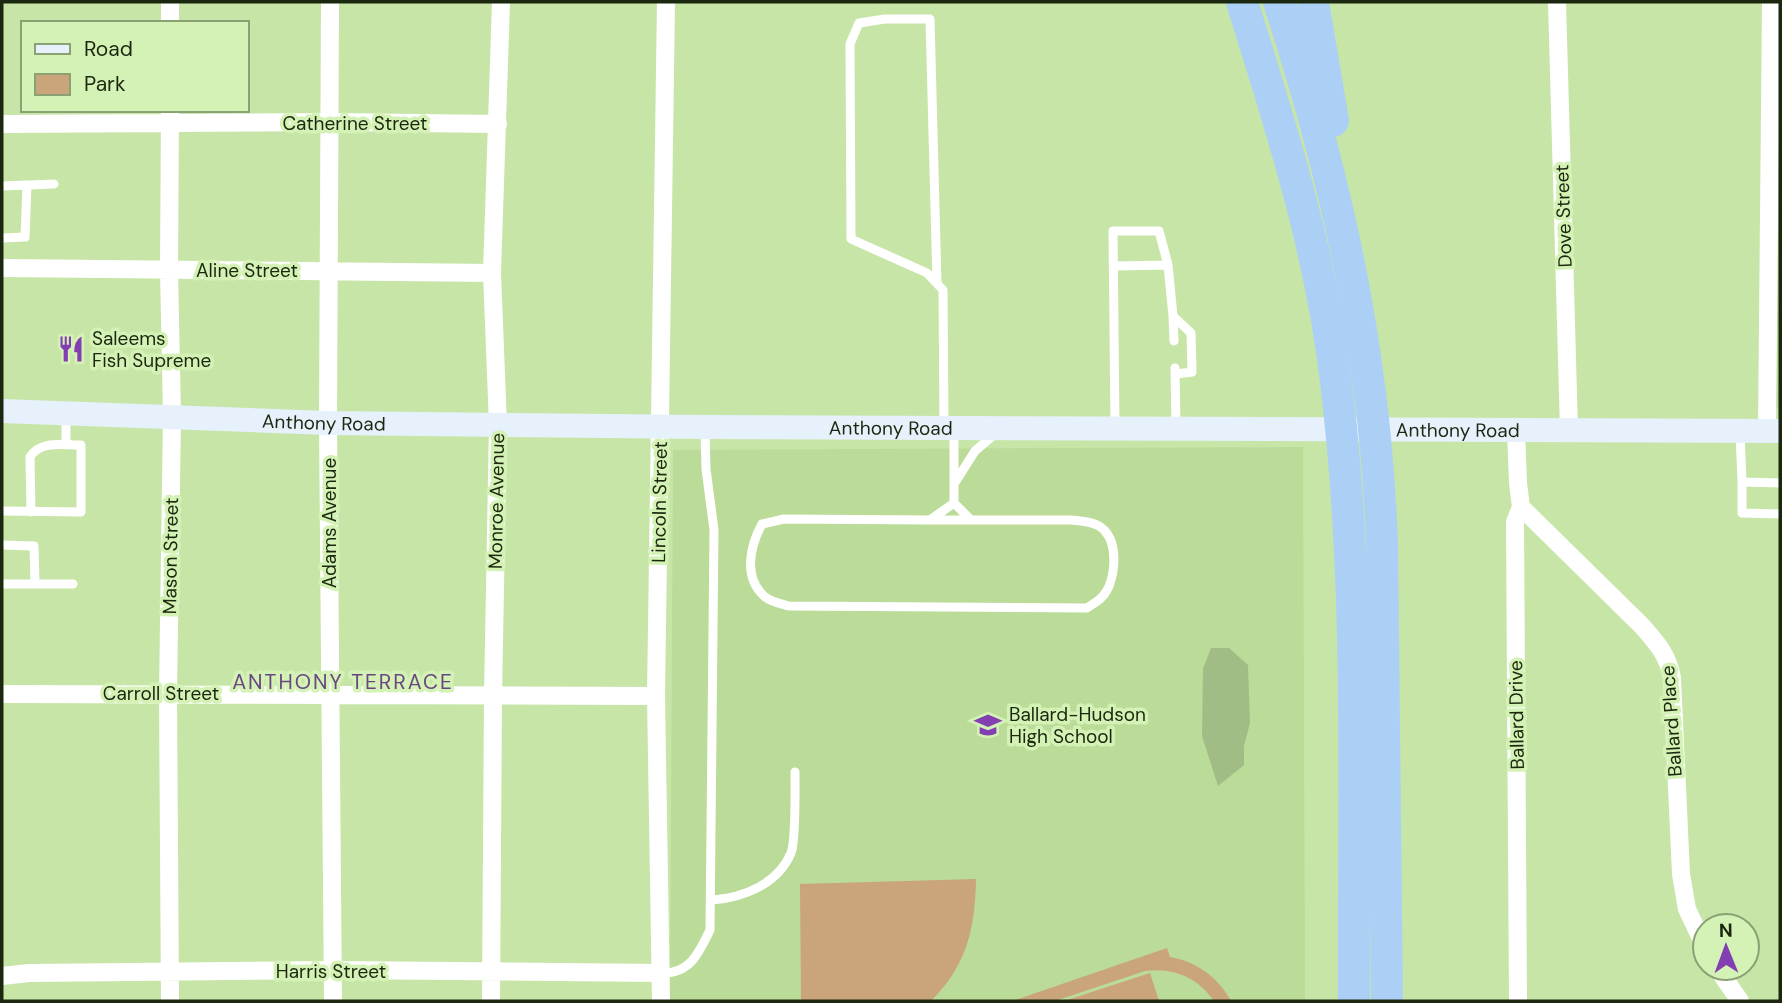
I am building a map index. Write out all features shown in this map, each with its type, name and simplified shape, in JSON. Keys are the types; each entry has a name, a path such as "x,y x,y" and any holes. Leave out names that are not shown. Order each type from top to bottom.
{"highway":[{"path":"1225,2 1293,165"},
{"path":"1242,2 1293,165 1313,250 1336,380 1346,475 1351,581 1354,1001"},
{"path":"1279,2 1323,145 1342,223 1369,374 1380,481 1387,1001"},
{"path":"1313,2 1335,137 1342,223"}],"street":[{"path":"170,2 170,21"},
{"name":"Adams Avenue","path":"330,2 328,423 333,1001"},
{"name":"Monroe Avenue","path":"491,1001 498,425 492,273 501,2"},
{"name":"Lincoln Street","path":"661,1001 656,695 666,2"},
{"name":"Dove Street","path":"1557,2 1569,430"},
{"path":"1771,2 1775,104 1774,431"},
{"name":"Catherine Street","path":"2,124 170,116 498,124"},
{"name":"Mason Street","path":"170,116 170,1001"},
{"name":"Aline Street","path":"2,268 492,273"},
{"name":"Anthony Road","path":"2,411 328,423 498,425 1774,431"},
{"name":"Ballard Drive","path":"1516,431 1521,507 1515,522 1518,1001"},
{"name":"Ballard Place","path":"1521,507 1642,626 1661,646 1669,661 1681,874 1691,917"},
{"name":"Carroll Street","path":"2,694 656,695"},
{"name":"Harris Street","path":"2,976 29,973 333,970 661,973"},
{"path":"1727,982 1740,1001"}],"lane":[{"path":"937,283 930,19 886,19 859,23 850,44 851,239 927,273 943,290 954,503 971,520"},
{"path":"2,186 54,184"},
{"path":"2,238 25,237 27,185"},
{"path":"1115,428 1113,231 1159,231 1168,265 1174,341"},
{"path":"1114,266 1168,265"},
{"path":"1173,316 1191,333 1192,372 1175,371 1176,429"},
{"path":"65,415 66,445"},
{"path":"661,973 684,970 701,950 710,930 714,530 706,470 705,427"},
{"path":"954,486 975,451 1003,428"},
{"path":"1740,431 1742,513 1780,514"},
{"path":"2,512 31,512 81,512 82,445 40,446 34,450 30,457 31,512"},
{"path":"1742,482 1780,484"},
{"path":"930,520 954,503"},
{"path":"784,519 971,520 1072,520 1090,522 1104,529 1113,548 1109,584 1102,598 1087,608 789,606 765,598 754,584 750,570 753,540 762,524 784,519"},
{"path":"2,545 34,545 34,584"},
{"path":"2,583 73,584"},
{"path":"712,901 732,899 765,884 780,871 793,851 795,772"}],"shaded area":[{"path":"1780,2 1780,411 1776,406"},
{"name":"Ballard-Hudson High School","path":"1303,447 1305,1001 670,1001 673,450"},
{"path":"1211,648 1229,648 1248,665 1250,723 1244,746 1244,765 1218,786 1202,736 1203,669"}],"green space":[{"path":"976,879 974,914 967,945 953,974 931,1001 801,1001 800,884"},
{"path":"1167,948 1170,957 1206,972 1220,985 1231,1001 1214,1001 1193,980 1156,970 1145,971 1055,1001 1012,1001"},
{"path":"1150,973 1159,1001 1064,1001"}],"place":[{"name":"Saleems Fish Supreme","path":"71,349"},
{"name":"Ballard-Hudson High School","path":"988,725"}],"district":[{"name":"ANTHONY TERRACE","path":"343,682"}]}
